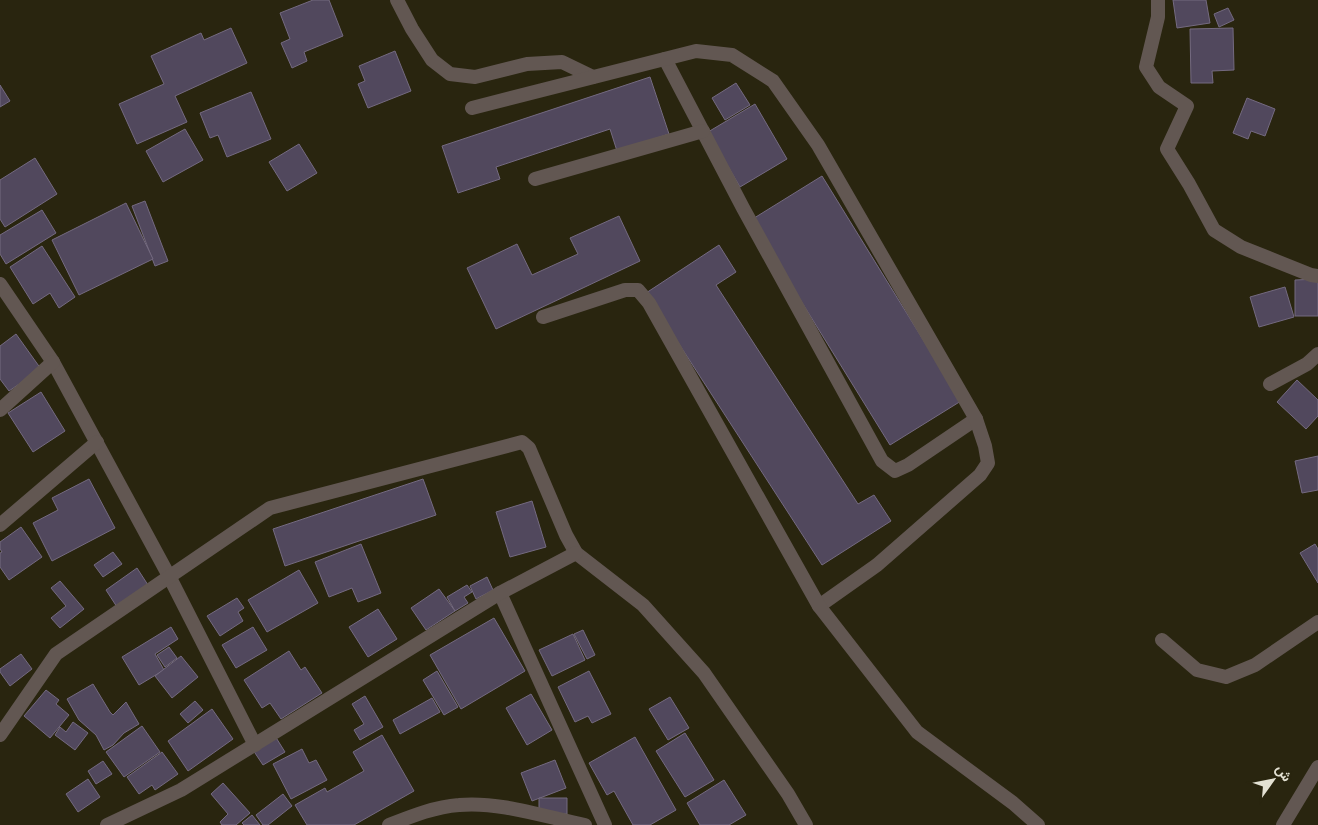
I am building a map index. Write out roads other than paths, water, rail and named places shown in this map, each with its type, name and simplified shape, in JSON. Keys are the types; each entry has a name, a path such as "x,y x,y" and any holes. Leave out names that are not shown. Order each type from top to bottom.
{"street":[{"path":"397,0 432,60 450,74 475,76 527,64 562,62 594,77"},
{"path":"1158,0 1158,17 1146,67 1159,87 1187,106 1167,149 1214,230 1241,247 1311,275 1318,276"},
{"path":"472,108 696,51 732,55 773,82 818,145 976,419 985,446 988,463 980,475 877,565 819,606"},
{"path":"665,59 743,208 882,461 895,471 908,465 976,419"},
{"path":"535,179 703,131"},
{"path":"0,284 53,362 169,576 255,745"},
{"path":"543,317 625,290 638,290 649,303 819,606 917,732 1013,803 1038,825"},
{"path":"1270,384 1307,364 1318,354"},
{"path":"0,410 53,362"},
{"path":"0,525 97,442"},
{"path":"0,735 56,654 270,508 522,442 529,448 566,535 576,553 643,605 704,673 788,794 806,825"},
{"path":"107,825 181,790 500,594 576,553"},
{"path":"500,594 605,825"},
{"path":"1162,640 1197,670 1226,677 1255,665 1318,622"},
{"path":"1283,825 1318,767"},
{"path":"389,825 423,812 459,805 488,804 584,825"}]}
